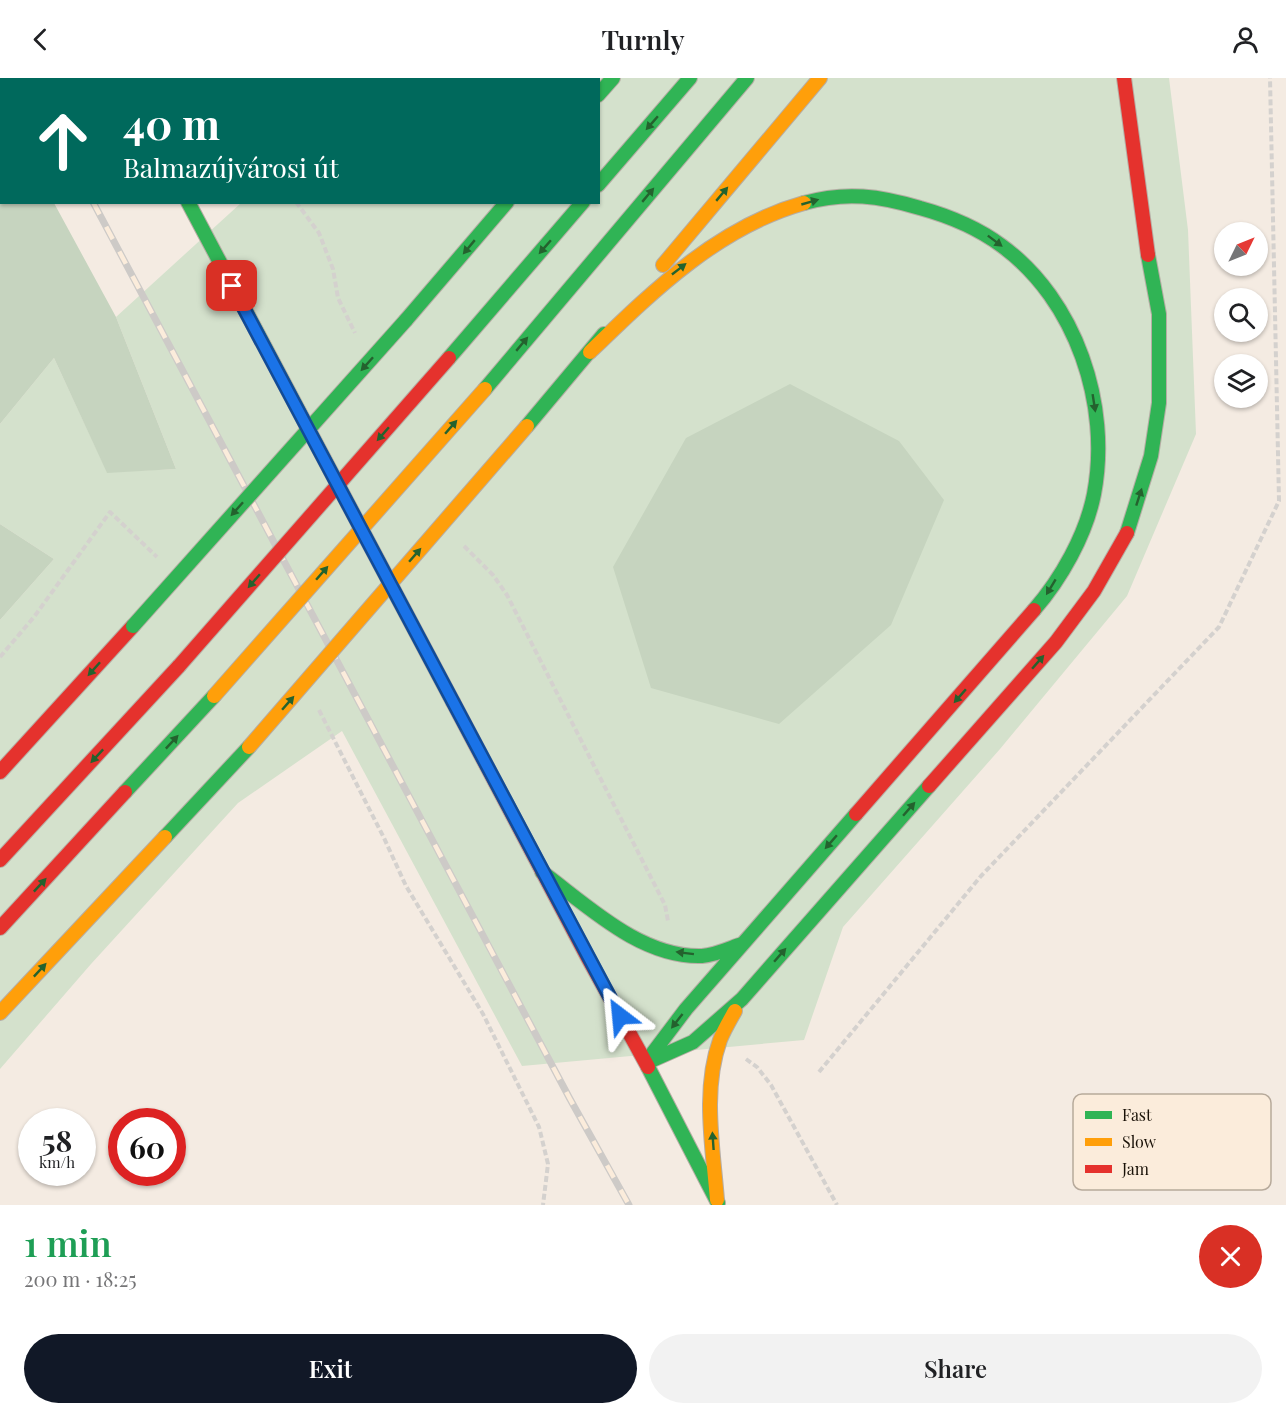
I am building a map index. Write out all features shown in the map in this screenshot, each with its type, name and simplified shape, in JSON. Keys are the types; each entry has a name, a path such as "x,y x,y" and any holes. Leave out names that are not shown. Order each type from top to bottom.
{"main road":[{"path":"600,93 613,78"},
{"path":"600,183 690,78"},
{"path":"0,927 214,696 485,388 747,78"},
{"path":"0,1013 249,747 527,426 820,78"},
{"path":"646,1062 693,1042 742,999 1056,642 1094,591 1129,529 1151,456 1159,403 1160,364 1159,314 1149,265 1124,78"},
{"path":"590,352 663,281 706,248 754,220 828,197 874,197 922,208 958,220 985,234 1017,258 1044,287 1066,318 1082,354 1094,399 1098,441 1096,479 1087,518 1047,595 686,1009 646,1062"},
{"path":"189,204 542,872 646,1062 718,1202"},
{"path":"0,772 406,320 505,204"},
{"path":"0,861 179,666 581,204"},
{"path":"542,872 632,937 665,951 703,956 742,944"},
{"path":"718,1202 711,1095 713,1065 721,1038 742,999"}],"path":[{"path":"819,1072 981,876 1219,627 1279,501 1270,78"},
{"path":"298,204 319,232 333,269 338,298 358,340"},
{"path":"457,538 493,575 507,595 665,905 668,921 665,951"},
{"path":"320,711 406,885 483,1014 539,1127 548,1164 543,1205"},
{"path":"721,1038 757,1067 771,1085 837,1205"}],"green space":[{"path":"600,78 1169,78 1188,230 1196,434 1127,596 1000,749 843,927 804,1040 522,1066 342,731 238,803 91,964 0,1069 0,620 54,559 0,524 0,424 54,358 107,472 176,469 116,317 240,204 600,204"},
{"path":"0,204 55,204 116,317 176,469 107,473 54,358 0,424"},
{"path":"790,384 899,441 944,500 891,625 779,724 651,688 613,567 686,438"},
{"path":"0,524 54,559 0,620"}],"railway":[{"path":"94,204 570,1099 629,1205"}],"traffic: fast":[{"path":"600,93 613,78"},
{"path":"600,183 690,78"},
{"path":"485,389 747,78"},
{"path":"804,203 834,197 863,196 891,200 963,223 1002,246 1028,269 1050,295 1068,325 1082,357 1092,391 1097,425 1098,460 1094,494 1079,541 1054,585 1034,610"},
{"path":"189,204 453,702"},
{"path":"406,320 505,204"},
{"path":"449,358 581,204"},
{"path":"1127,533 1151,456 1159,403 1159,314 1148,255"},
{"path":"133,626 406,320"},
{"path":"527,426 604,334"},
{"path":"125,792 214,696"},
{"path":"165,837 249,747"},
{"path":"648,1062 693,1042 742,999 929,786"},
{"path":"646,1062 686,1009 856,814"},
{"path":"542,872 616,928 658,948 679,954 702,956 742,944"},
{"path":"648,1067 718,1203"}],"traffic: slow":[{"path":"663,265 820,78"},
{"path":"590,352 663,284 715,245 743,228 804,203"},
{"path":"214,696 485,389"},
{"path":"249,747 527,426"},
{"path":"0,1013 165,837"},
{"path":"717,1200 711,1140 711,1079 720,1040 735,1011"}],"traffic: jam":[{"path":"1124,78 1148,255"},
{"path":"179,666 449,358"},
{"path":"929,786 1056,642 1094,591 1127,533"},
{"path":"856,814 1034,610"},
{"path":"0,772 133,626"},
{"path":"0,860 179,666"},
{"path":"453,702 648,1067"},
{"path":"0,928 125,792"}],"route":[{"path":"232,286 620,1016"}]}
